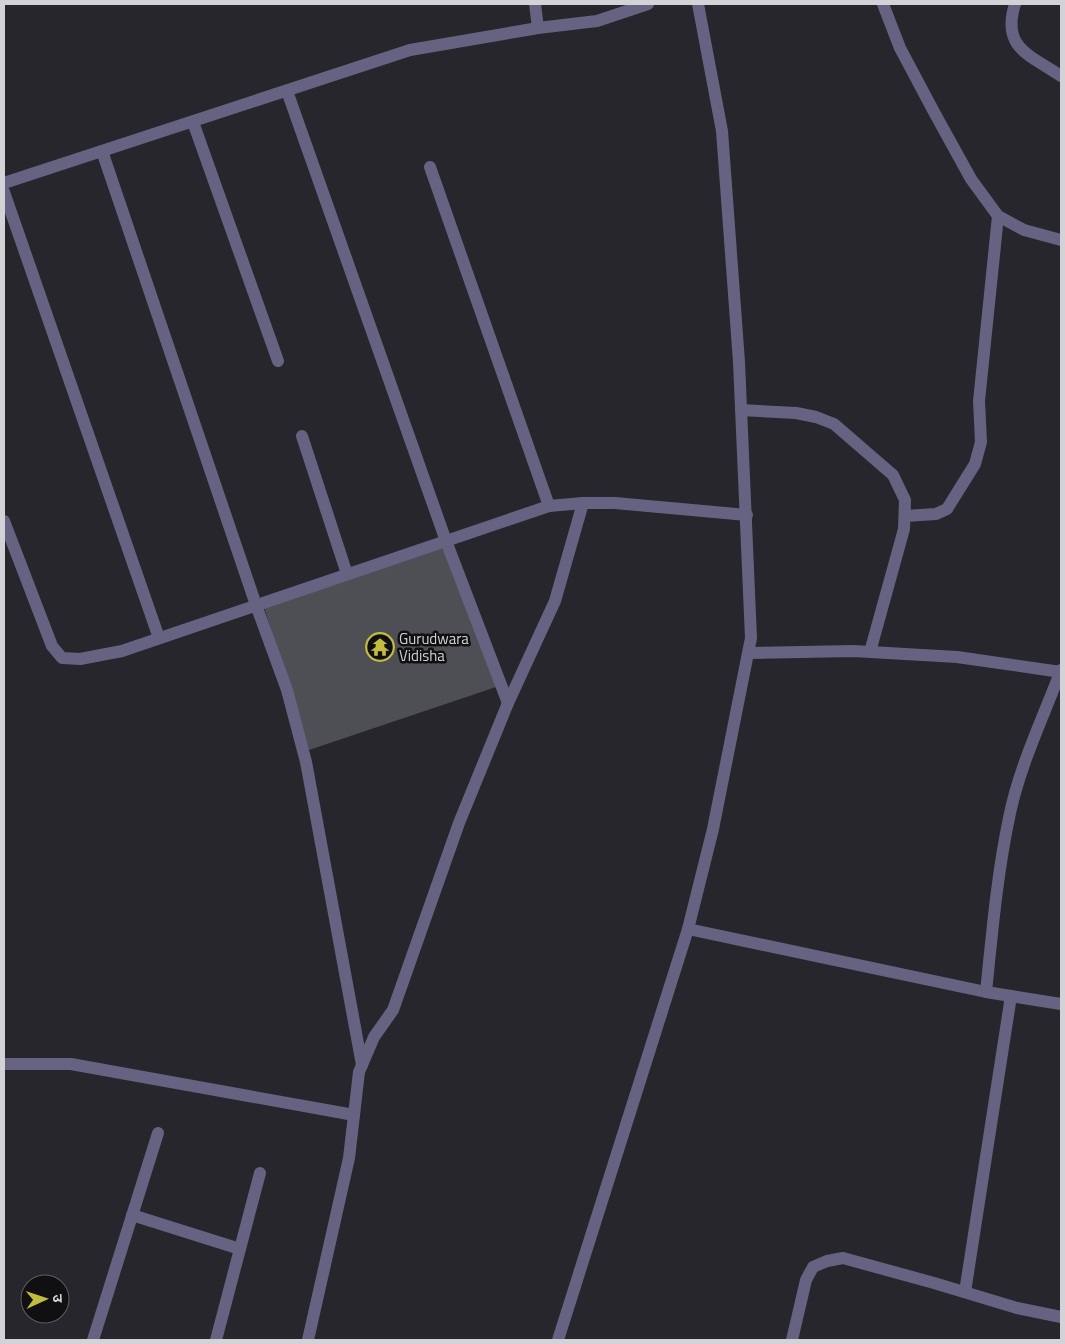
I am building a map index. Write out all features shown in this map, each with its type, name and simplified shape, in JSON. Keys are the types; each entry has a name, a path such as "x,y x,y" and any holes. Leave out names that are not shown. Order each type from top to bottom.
{"street":[{"path":"535,4 538,28"},
{"path":"4,183 410,50 597,20 648,4"},
{"path":"558,1340 688,929 712,829 751,638 741,410 722,131 698,4"},
{"path":"883,4 900,48 934,112 971,179 998,216 1024,230 1061,240"},
{"path":"1015,4 1011,17 1011,34 1019,48 1061,76"},
{"path":"288,91 446,541 508,703"},
{"path":"193,122 278,361"},
{"path":"102,151 256,606 287,690 306,762 362,1065"},
{"path":"430,167 549,506"},
{"path":"4,192 159,638"},
{"path":"905,516 936,514 947,509 975,464 981,442 979,401 998,216"},
{"path":"741,410 796,414 834,424 893,475 905,500 904,528 870,652"},
{"path":"302,436 348,574"},
{"path":"308,1340 349,1158 359,1072 374,1037 393,1010 459,823 508,703 555,601 583,503"},
{"path":"4,521 52,646 62,658 80,659 122,651 549,506 615,503 747,515"},
{"path":"748,653 853,651 957,657 1061,671 1022,770 1009,816 997,889 986,992"},
{"path":"688,929 986,992 1061,1004"},
{"path":"965,1292 1010,996"},
{"path":"4,1064 71,1064 354,1115"},
{"path":"93,1340 158,1133"},
{"path":"216,1340 260,1173"},
{"path":"132,1215 240,1248"},
{"path":"792,1340 806,1280 813,1267 827,1261 843,1258 1017,1308 1061,1317"}],"building":[{"name":"Gurudwara Vidisha","path":"445,544 499,686 309,750 264,607"}],"place":[{"name":"Gurudwara Vidisha","path":"380,647"}]}
